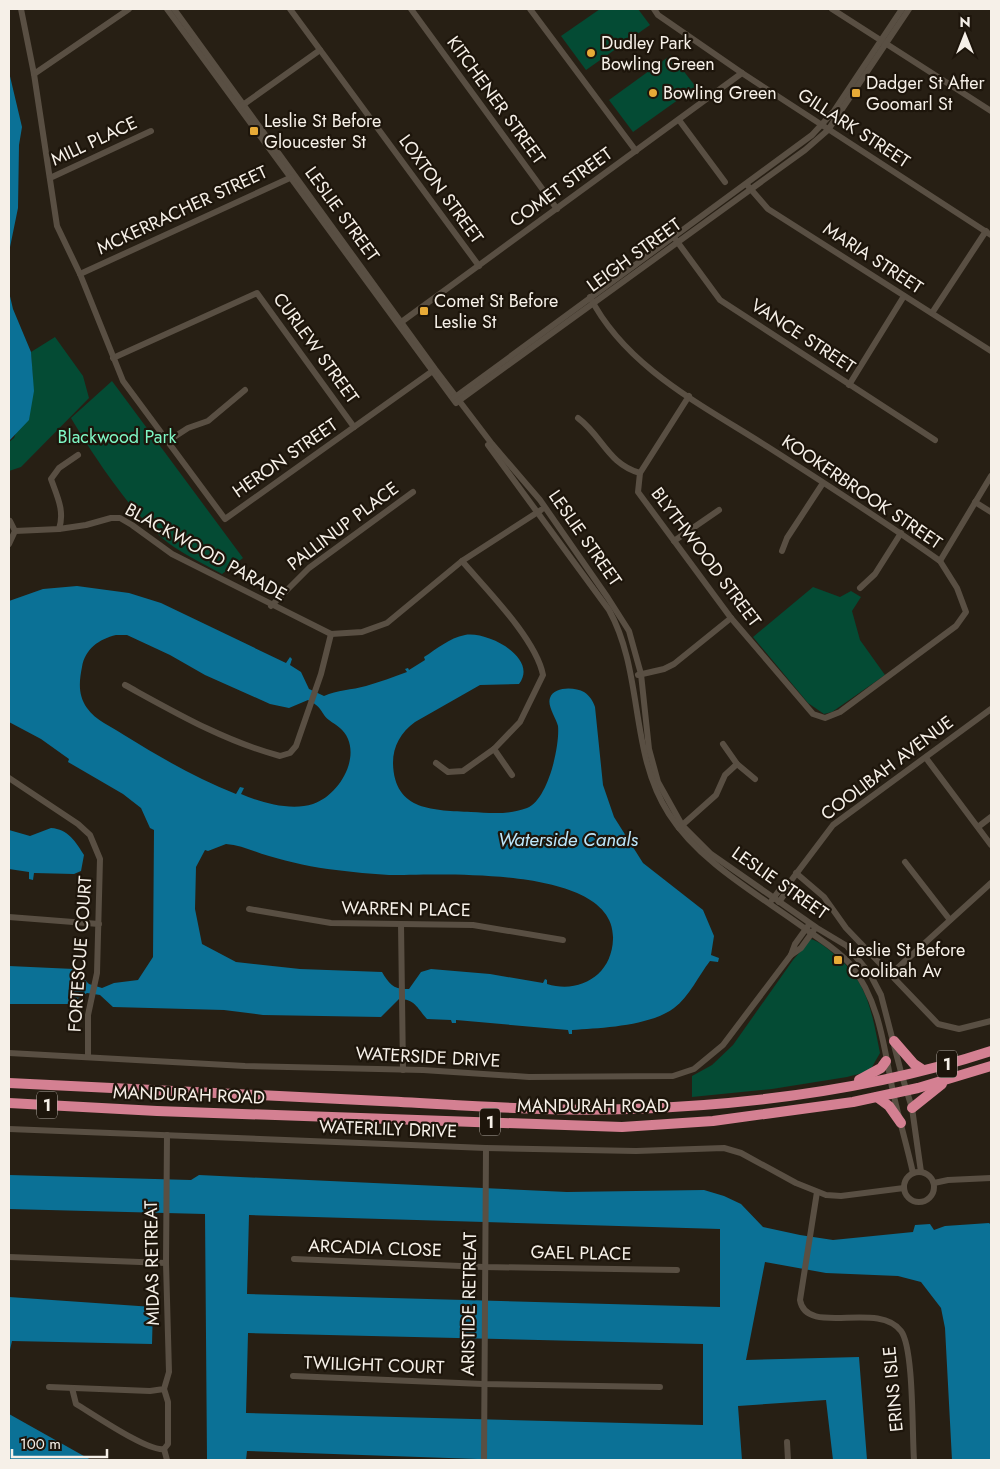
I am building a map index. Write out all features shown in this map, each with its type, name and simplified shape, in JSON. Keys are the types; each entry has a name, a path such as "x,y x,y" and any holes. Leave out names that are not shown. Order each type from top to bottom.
{"highway":[{"path":"894,1041 914,1064 923,1070"},
{"name":"MANDURAH ROAD","path":"9,1083 525,1108 627,1109 743,1102 902,1076 991,1052"},
{"path":"850,1085 872,1074 886,1061"},
{"name":"MANDURAH ROAD","path":"9,1103 157,1111 622,1126 713,1120 797,1110 877,1097 906,1091 991,1066"},
{"path":"912,1108 949,1079"},
{"path":"877,1097 889,1106 901,1123"}],"street":[{"path":"34,74 129,9"},
{"name":"LESLIE STREET","path":"167,9 242,106"},
{"name":"LESLIE STREET","path":"174,9 399,323 538,510 609,610 619,627 632,676 644,750 653,783 668,813 709,859 773,905 847,946 870,974 881,995 912,1108 921,1172"},
{"name":"LOXTON STREET","path":"290,9 479,266"},
{"name":"KITCHENER STREET","path":"411,9 557,209"},
{"path":"530,9 636,151"},
{"name":"GILLARK STREET","path":"654,9 658,15 742,73 989,233"},
{"path":"832,9 991,111"},
{"path":"884,42 902,9"},
{"path":"884,42 909,9"},
{"path":"23,10 57,226 80,274 123,381 168,441 188,428 208,421 245,390"},
{"name":"LEIGH STREET","path":"456,399 825,128 884,42"},
{"path":"242,106 320,50"},
{"name":"COMET STREET","path":"399,323 742,73"},
{"path":"679,120 725,182"},
{"name":"MILL PLACE","path":"50,178 152,131"},
{"name":"MCKERRACHER STREET","path":"80,274 293,176"},
{"name":"MARIA STREET","path":"748,186 768,208 991,351"},
{"path":"932,313 989,233"},
{"name":"VANCE STREET","path":"676,239 720,300 935,440"},
{"name":"CURLEW STREET","path":"113,358 257,293 354,427"},
{"path":"850,385 904,296"},
{"name":"KOOKERBROOK STREET","path":"592,300 638,360 689,396 940,560 957,588 966,612 956,626 840,712 824,718"},
{"name":"HERON STREET","path":"168,441 225,519 434,370"},
{"name":"BLYTHWOOD STREET","path":"689,396 640,473 638,492 731,618 807,709 813,714 824,718"},
{"name":"LESLIE STREET","path":"456,399 544,506 629,631 641,674 648,748 655,774 680,827 711,854 777,898 808,926 812,934 839,953 864,984 874,1004 912,1173"},
{"path":"578,418 590,427 615,461 626,469 640,473"},
{"path":"59,529 62,520 62,509 52,479 59,468 78,455"},
{"path":"940,560 991,476"},
{"path":"782,551 787,538 823,483"},
{"name":"PALLINUP PLACE","path":"271,606 309,568 413,492"},
{"path":"975,502 991,512"},
{"name":"BLACKWOOD PARADE","path":"15,531 59,529 86,525 111,518 120,518 172,554 271,606 331,634 362,632 387,623 462,561 544,506"},
{"path":"674,541 719,510"},
{"path":"9,544 15,531 10,521"},
{"path":"860,588 875,574 901,534"},
{"path":"436,763 448,772 462,771 494,749 520,722 543,675 536,655 509,616 462,561"},
{"path":"632,676 664,669 674,664 731,618"},
{"path":"125,685 201,727 248,747 280,756 290,753 296,746 321,674 331,634"},
{"name":"COOLIBAH AVENUE","path":"773,905 777,898 789,888 790,882 796,873 833,825 991,709"},
{"path":"722,744 737,764 755,779"},
{"path":"494,749 512,775"},
{"path":"926,758 991,845"},
{"path":"680,827 716,795 725,776 737,764"},
{"name":"FORTESCUE COURT","path":"10,778 78,824 90,835 100,859 97,973 88,1015 88,1056"},
{"path":"978,827 991,817"},
{"path":"905,862 950,920"},
{"path":"796,873 824,897 846,928 892,973 910,996 938,1024 959,1029 991,1021"},
{"path":"892,973 991,883"},
{"name":"WARREN PLACE","path":"249,909 331,923 473,925 563,940"},
{"path":"9,918 99,924"},
{"path":"401,924 404,1070"},
{"name":"WATERSIDE DRIVE","path":"9,1053 246,1066 404,1070 529,1077 673,1076 694,1069 723,1046 791,955 795,944 808,926"},
{"name":"WATERSIDE DRIVE","path":"791,955 801,948 816,928"},
{"name":"WATERLILY DRIVE","path":"9,1129 486,1148 636,1151 724,1148 742,1152 817,1192 842,1196 904,1188"},
{"name":"MIDAS RETREAT","path":"167,1135 166,1263 169,1372 164,1389 168,1402 168,1444 164,1449 167,1460"},
{"name":"ARISTIDE RETREAT","path":"484,1460 483,1301 486,1148"},
{"path":"921,1172 931,1178 934,1183 932,1195 921,1202 910,1198 904,1188 905,1181 912,1173 921,1172"},
{"path":"934,1183 948,1180 991,1178"},
{"name":"ERINS ISLE","path":"817,1192 800,1300 801,1309 808,1315 822,1318 874,1317 889,1321 901,1331 906,1343 908,1362 914,1460"},
{"path":"9,1257 166,1263"},
{"name":"ARCADIA CLOSE","path":"294,1260 484,1267"},
{"name":"GAEL PLACE","path":"484,1267 678,1270"},
{"name":"TWILIGHT COURT","path":"293,1376 483,1384 660,1387"},
{"path":"49,1387 150,1391 164,1389"},
{"path":"72,1388 76,1404 146,1445 155,1449 164,1449"},
{"path":"787,1442 788,1460"}],"green space":[{"name":"Dudley Park Bowling Green","path":"600,9 638,9 650,25 586,70 561,36"},
{"name":"Bowling Green","path":"671,55 696,87 633,132 609,100"},
{"path":"55,337 83,376 89,398 21,467 9,471 9,442 14,438 33,384 31,352"},
{"name":"Blackwood Park","path":"112,381 243,558 222,574 174,547 146,522 117,488 71,418"},
{"path":"813,587 840,597 851,591 861,597 852,611 860,640 885,675 832,712 824,714 808,703 753,637"},
{"path":"811,939 826,947 845,964 854,975 867,999 880,1053 872,1067 866,1072 847,1077 772,1089 692,1097 692,1076 712,1065 733,1045 793,960"}],"water":[{"path":"9,72 22,127 19,145 18,208 9,252"},
{"path":"9,292 13,309 31,352 34,391 29,420 9,441"},
{"name":"Waterside Canals","path":"77,586 129,593 161,603 286,663 290,657 292,659 290,665 301,672 309,689 324,696 334,692 366,686 407,672 405,669 408,668 409,670 425,660 424,657 438,647 459,636 475,635 486,637 508,648 517,656 522,665 523,674 519,684 480,685 415,722 402,735 393,757 395,779 401,791 409,800 431,809 499,813 527,808 541,795 547,784 555,759 558,726 549,701 550,698 556,691 565,689 575,689 584,692 591,699 595,707 603,785 614,817 643,863 703,910 714,936 711,955 719,958 718,962 710,961 684,998 674,1008 664,1014 652,1019 625,1025 572,1030 572,1034 569,1034 568,1030 456,1020 456,1023 452,1023 451,1020 427,1019 412,1002 404,999 399,999 381,1017 263,1015 224,1010 113,1007 100,995 87,993 69,1004 9,1004 9,966 74,969 89,984 102,988 114,983 138,980 153,957 154,830 150,828 141,808 123,794 68,762 69,759 41,739 9,722 9,601 43,589","holes":["116,635 127,635 170,655 205,675 270,704 289,708 308,700 313,703 342,730 348,739 350,758 348,768 343,777 330,794 313,804 295,807 267,803 241,794 244,788 240,787 236,794 221,788 151,752 104,723 94,716 84,703 80,688 80,678 86,655 90,650 104,639","226,844 243,847 294,863 328,869 389,875 482,875 520,879 556,886 586,897 606,915 613,939 611,952 607,963 592,979 582,984 571,986 547,984 545,979 543,983 490,974 431,969 421,972 409,989 404,989 392,985 382,972 300,969 236,962 202,944 195,909 196,867 205,850 208,851"]},
{"path":"51,828 67,834 78,845 84,855 81,871 74,874 34,873 33,880 29,879 29,872 9,869 9,830 30,836"},
{"path":"9,1175 191,1180 199,1175 567,1192 704,1190 741,1204 763,1227 833,1240 913,1232 915,1225 930,1224 934,1230 945,1226 989,1223 991,1225 991,1460 952,1460 945,1328 941,1308 921,1282 898,1276 826,1273 765,1262 746,1360 859,1357 867,1460 833,1460 826,1400 738,1406 742,1460 506,1460 247,1451 246,1460 207,1460 205,1214 9,1209","holes":["249,1215 720,1229 720,1307 247,1294","248,1333 703,1344 703,1425 246,1413"]},
{"path":"9,1297 153,1307 152,1344 12,1341 9,1354"},
{"path":"9,1414 91,1460 9,1460"}],"place":[{"name":"Dudley Park Bowling Green","path":"591,53"},
{"name":"Bowling Green","path":"653,93"},
{"name":"Dadger St After Goomarl St","path":"856,93"},
{"name":"Leslie St Before Gloucester St","path":"254,131"},
{"name":"Comet St Before Leslie St","path":"424,311"},
{"name":"Leslie St Before Coolibah Av","path":"838,960"}]}
